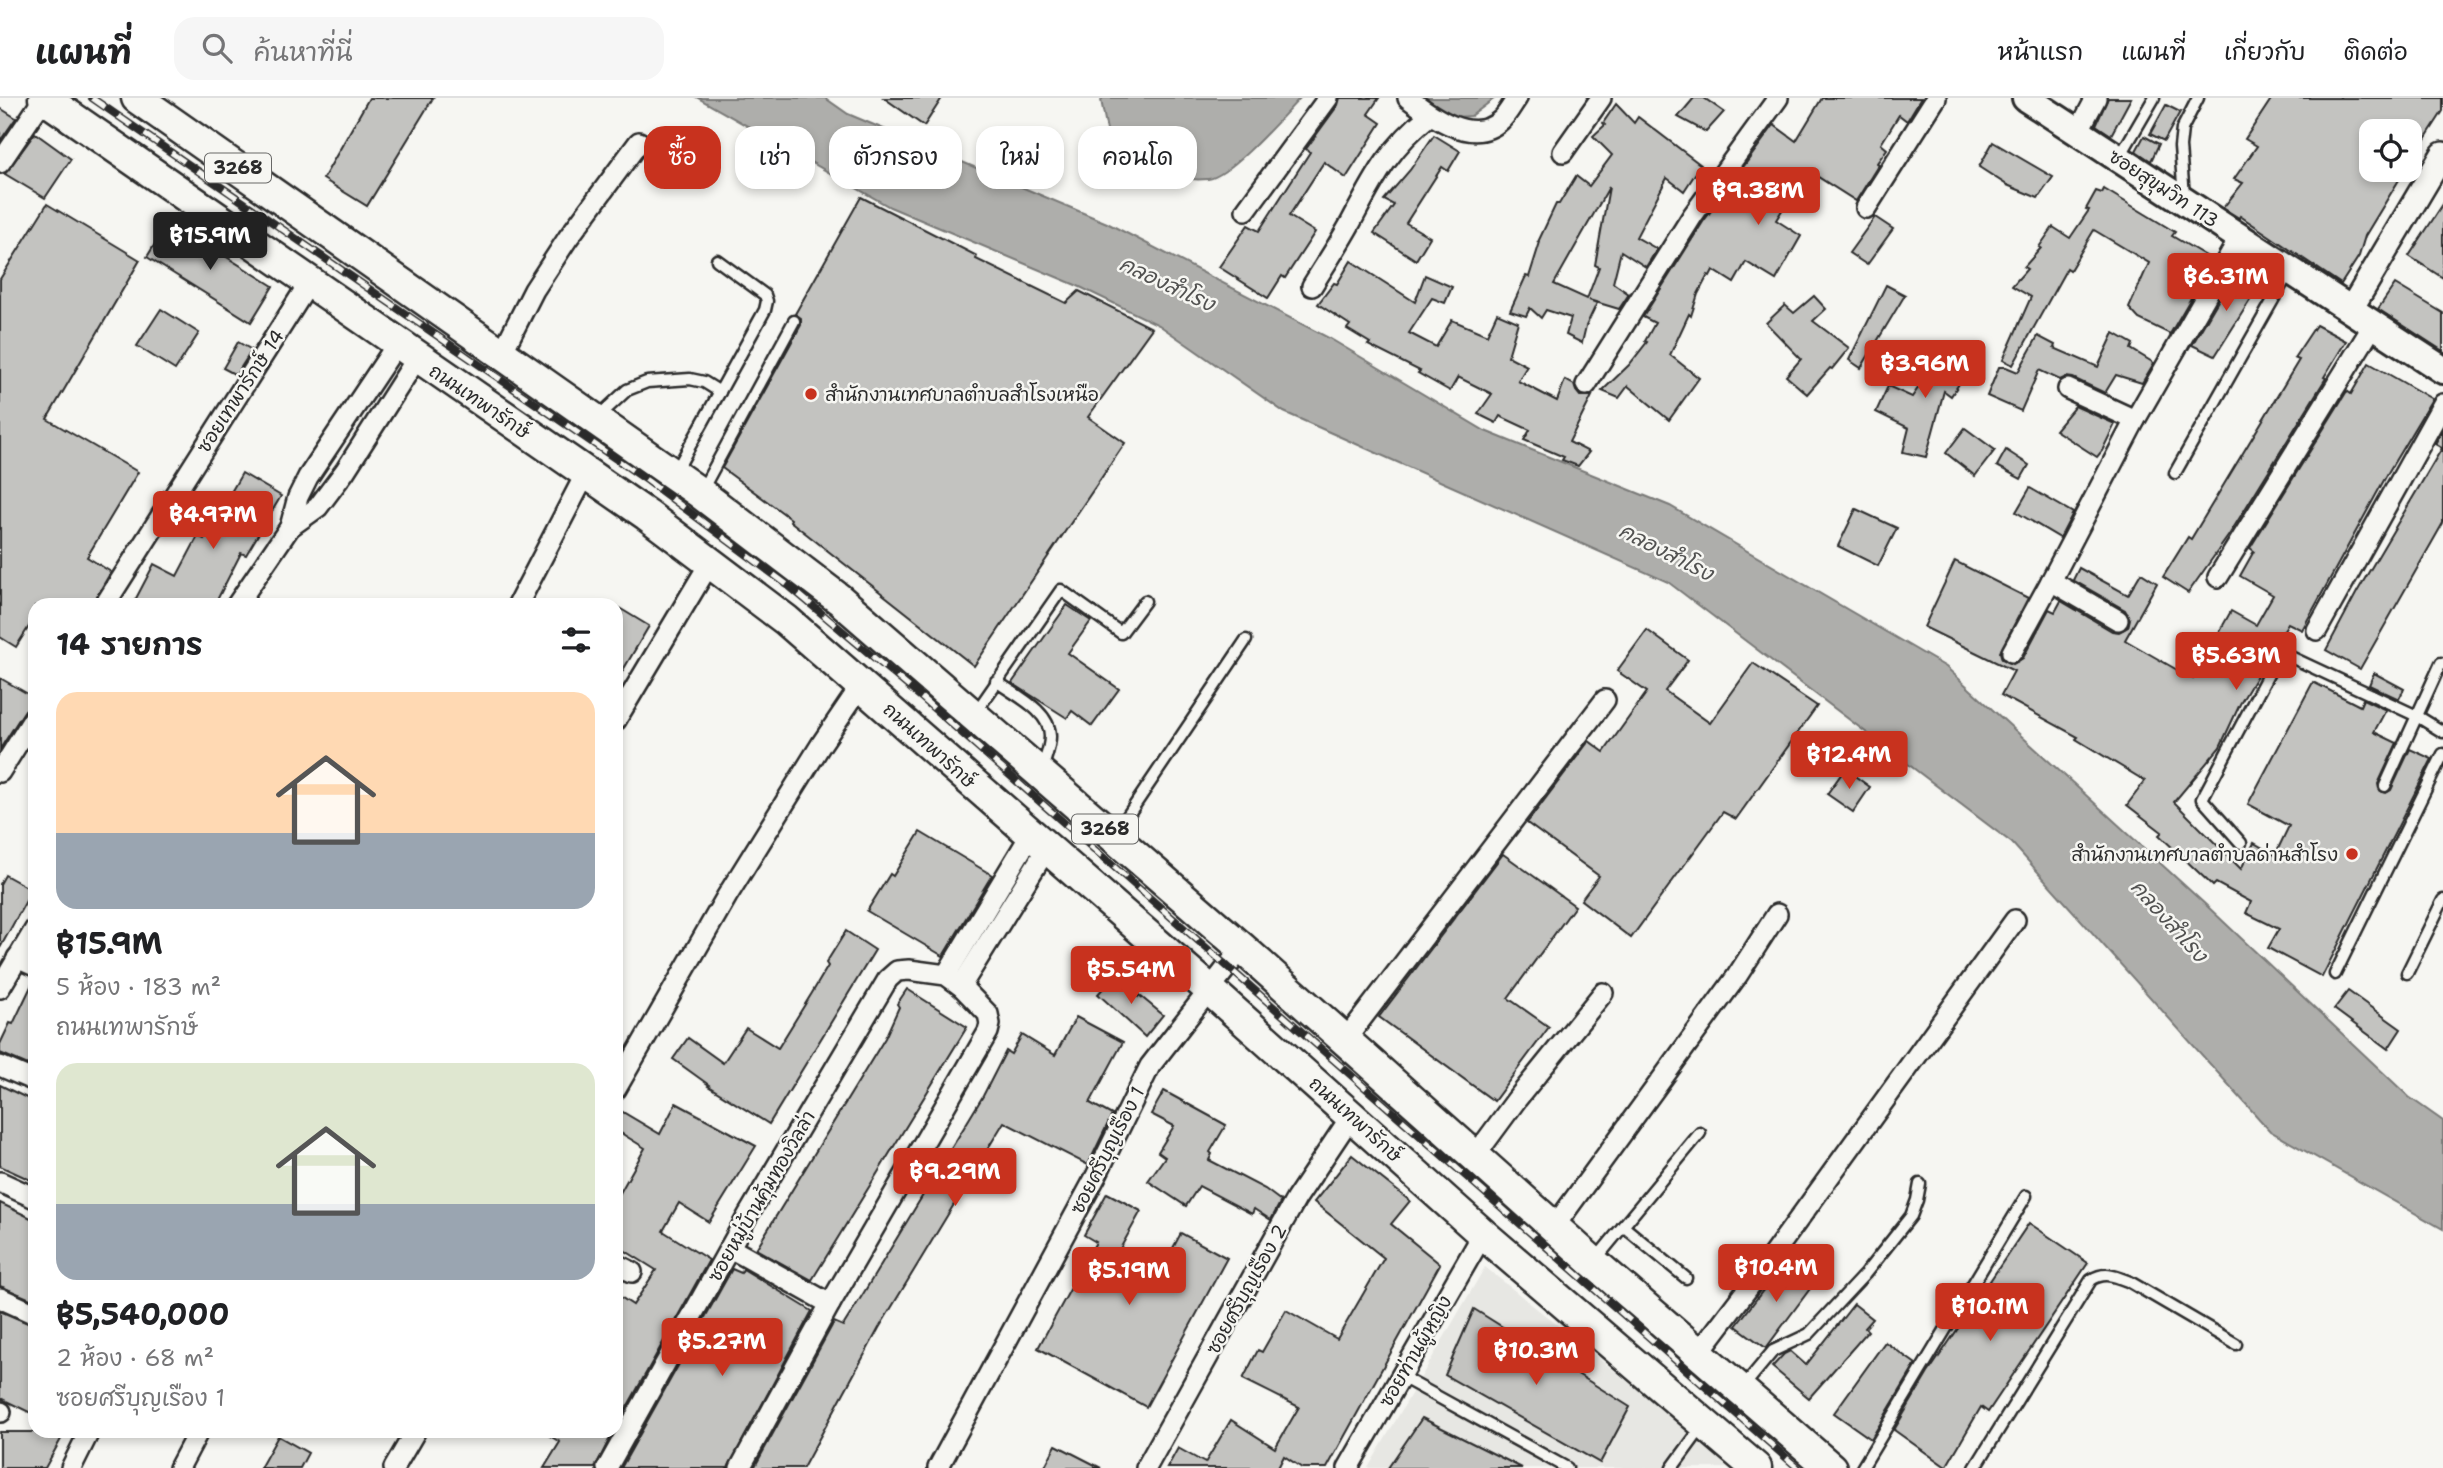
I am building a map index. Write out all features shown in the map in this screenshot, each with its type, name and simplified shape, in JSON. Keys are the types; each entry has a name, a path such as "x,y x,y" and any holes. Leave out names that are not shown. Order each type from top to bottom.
{"main road":[{"name":"ถนนเทพารักษ์","path":"44,98 586,473 710,561 786,620 1352,1115 1482,1234 1756,1468"},
{"name":"3268","path":"137,98 674,474 839,599 1346,1039 1593,1262 1831,1468"},
{"name":"ซอยสุขุมวิท 113","path":"2026,98 2443,370"}],"street":[{"path":"0,163 44,98"},
{"path":"1246,210 1328,98"},
{"path":"1408,98 1430,115 1467,130 1482,130 1493,126 1502,120 1517,98"},
{"path":"1563,152 1601,98"},
{"path":"1586,385 1693,215 1778,98"},
{"path":"1866,208 1936,98"},
{"path":"2078,132 2096,98"},
{"path":"1312,286 1389,154 1411,130 1430,115"},
{"path":"502,353 534,290 568,238 639,142"},
{"path":"2351,309 2443,154"},
{"path":"2012,652 2135,420 2240,237"},
{"name":"ซอยเทพารักษ์ 14","path":"109,598 309,283"},
{"path":"2218,578 2374,324"},
{"path":"290,527 318,507 345,471 407,351"},
{"path":"241,598 290,527 298,497 308,477 407,351"},
{"path":"2068,389 2135,420"},
{"path":"2317,630 2443,404"},
{"path":"521,598 586,473"},
{"path":"623,708 710,561"},
{"path":"2051,581 2118,620"},
{"path":"623,1077 727,896 862,684"},
{"path":"1346,1039 1605,699"},
{"path":"0,772 28,727"},
{"path":"740,1468 830,1304 988,1032 988,1014 954,980 1039,841"},
{"path":"1554,1227 1730,986 1777,914"},
{"path":"1698,1354 2015,920"},
{"name":"ซอยศรีบุญเรือง 1","path":"938,1468 1096,1176 1150,1066 1242,948"},
{"path":"0,988 26,962"},
{"name":"ซอยหมู่บ้านคุ้มทองวิลล่า","path":"607,1468 730,1248 888,979 897,971 909,970 954,980"},
{"path":"1475,1156 1517,1099 1603,993"},
{"path":"0,1066 28,1079"},
{"name":"ซอยศรีบุญเรือง 2","path":"1146,1468 1296,1199 1352,1115"},
{"path":"0,1182 28,1195"},
{"name":"ซอยท่านผู้หญิง","path":"1348,1468 1482,1234"},
{"path":"730,1248 830,1304"},
{"path":"0,1298 28,1311"},
{"path":"71,1468 86,1438"},
{"path":"179,1468 195,1438"},
{"path":"394,1468 412,1438"}],"lane":[{"path":"2119,159 2154,98"},
{"path":"2183,200 2180,147 2182,129 2198,98"},
{"path":"674,474 765,310 767,301 765,295 717,260"},
{"path":"2175,473 2290,270"},
{"path":"700,493 794,321"},
{"path":"596,419 627,390 647,382 690,379 704,382 720,392"},
{"path":"974,716 1060,590 1121,633 1146,601"},
{"path":"1113,836 1246,640"},
{"path":"2241,843 2202,799 2280,652 2417,716 2443,733"},
{"path":"2385,786 2441,663"},
{"path":"996,681 1048,722 1050,740 1041,774"},
{"path":"2335,974 2443,754"},
{"path":"2407,973 2443,900"},
{"path":"1593,1262 1699,1133"},
{"path":"1740,1390 1773,1351 1810,1334 1865,1274 1910,1216 1920,1184"},
{"path":"1862,1468 2026,1196"},
{"path":"1623,1226 1686,1278"},
{"path":"1975,1468 2091,1280 2099,1274 2111,1274 2130,1282 2236,1344"},
{"path":"1400,1377 1567,1468"},
{"path":"1672,1468 1705,1424"}],"shaded area":[{"path":"1485,1267 1698,1438 1727,1468 1368,1468"}],"water":[{"path":"698,98 825,98 848,114 877,126 829,126 829,172 815,164 815,126 747,126"},
{"path":"1300,98 1242,157 1218,176 1208,179 1197,179 1197,126 1106,126 1101,100"},
{"path":"1421,98 1495,98 1471,116 1439,118"},
{"name":"คลองสำโรง","path":"962,162 976,168 976,189 1026,189 1107,223 1329,338 1485,431 1670,506 1946,667 2207,906 2409,1097 2443,1121 2443,1229 2270,1131 2012,843 1668,582 1284,412 1159,325 1078,286 890,207 858,189 962,189"}],"building":[{"path":"369,98 433,98 367,206 323,179"},
{"path":"884,98 942,98 924,126"},
{"path":"1340,98 1379,98 1368,114 1381,123 1346,178 1324,162 1289,216 1315,232 1285,278 1282,276 1268,298 1219,267 1248,225 1259,231 1310,152 1306,149 1338,105"},
{"path":"1694,98 1704,98 1724,112 1706,132 1678,117"},
{"path":"1822,98 1921,98 1907,121 1899,115 1881,144 1887,149 1856,201 1807,170 1776,220 1801,236 1776,280 1746,262 1734,283 1713,270 1710,276 1708,275 1691,316 1689,314 1670,355 1699,378 1669,420 1628,386 1619,398 1602,391 1629,365 1647,342 1645,341 1655,323 1643,317 1703,222 1774,125 1796,141"},
{"path":"2108,98 2131,98 2111,135 2096,125"},
{"path":"2272,98 2443,98 2443,111 2422,143 2422,119 2359,119 2359,182 2398,182 2365,236 2359,256 2341,284 2240,216 2239,218 2223,208 2243,183 2234,179 2257,146 2245,139"},
{"path":"1616,104 1634,123 1638,117 1701,165 1684,191 1667,178 1636,237 1657,249 1646,267 1621,251 1613,283 1629,294 1619,309 1589,300 1597,303 1586,326 1582,343 1566,335 1571,318 1546,310 1541,318 1530,308 1526,316 1510,311 1526,276 1529,277 1538,242 1556,204 1559,204 1576,176 1589,186 1612,155 1593,136 1605,125 1603,123","holes":["1609,187 1595,265 1599,267 1587,299 1554,284"]},
{"path":"2166,105 2180,112 2164,141 2150,134"},
{"path":"0,108 16,118 0,141"},
{"path":"35,133 71,159 45,198 5,174"},
{"path":"1434,135 1460,151 1448,171 1442,167 1406,223 1430,237 1416,260 1374,233 1394,205 1384,200 1410,170"},
{"path":"2144,136 2159,144 2151,161 2136,151"},
{"path":"1993,142 2053,177 2038,198 2007,185 1979,167"},
{"path":"2104,189 2175,232 2172,236 2213,260 2170,334 2139,319 2129,308 2149,263 2094,230 2070,270 2067,268 2013,365 2003,360 2031,297 2012,286 2027,269 2024,267 2041,248 2039,247 2053,227 2070,238 2089,210 2086,209 2096,191 2102,193"},
{"path":"861,197 977,256 976,259 1066,303 1079,291 1152,328 1088,417 1125,443 974,666 790,521 791,519 722,468 801,325 801,318 795,314"},
{"path":"47,204 140,260 47,419 138,472 87,557 111,572 96,598 28,598 28,628 16,647 0,637 0,279"},
{"path":"2443,204 2443,278 2409,256"},
{"path":"1875,217 1893,229 1867,265 1849,253"},
{"path":"169,221 273,286 251,322 147,257"},
{"path":"1351,261 1415,302 1425,275 1452,287 1445,303 1432,298 1409,333 1436,347 1452,320 1487,335 1497,313 1518,322 1508,356 1527,366 1518,381 1557,401 1565,380 1574,385 1580,396 1592,396 1569,442 1589,452 1578,466 1524,440 1530,430 1500,416 1496,423 1478,414 1492,394 1458,377 1450,391 1418,373 1420,371 1368,345 1370,343 1347,329 1350,325 1318,304 1334,283 1337,284"},
{"path":"2236,270 2261,283 2215,356 2192,345"},
{"path":"2395,284 2443,313 2443,351 2378,309"},
{"path":"1886,285 1905,295 1861,368 1849,360"},
{"path":"1814,296 1826,309 1813,321 1849,348 1807,394 1786,376 1801,359 1766,323 1785,305 1794,313"},
{"path":"161,309 199,333 175,370 137,346"},
{"path":"2316,325 2346,341 2229,535 2188,593 2163,577 2188,537 2191,539 2299,360 2294,358"},
{"path":"2114,333 2133,344 2131,349 2154,363 2142,383 2116,375 2105,393 2073,378 2060,380 2039,370 2021,411 1987,396 1999,367 2018,372 2038,336 2055,345 2054,348 2098,367"},
{"path":"238,342 252,350 236,375 223,368"},
{"path":"1948,344 1974,361 1951,396 1944,391 1926,457 1903,452 1909,428 1876,412 1888,386 1912,397"},
{"path":"2369,363 2432,399 2389,471 2302,630 2288,623 2240,704 2220,747 2174,802 2241,869 2254,843 2275,855 2289,826 2248,804 2313,682 2360,706 2363,699 2386,710 2374,732 2397,743 2378,784 2381,792 2391,790 2410,749 2432,759 2322,977 2268,948 2279,929 2246,913 2251,902 2216,883 2213,886 2159,835 2162,832 2127,805 2145,781 2076,739 2078,737 2001,695 2014,671 1924,627 1955,561 2028,598 2000,652 2002,659 2013,664 2023,658 2049,609 2055,612 2061,601 2112,631 2119,632 2128,627 2130,619 2125,610 2073,580 2079,568 2128,595 2141,573 2157,583 2125,640 2193,679 2231,611 2256,625 2273,595 2240,576 2254,551 2250,548 2347,391 2351,394"},
{"path":"2075,406 2115,424 2097,457 2055,430"},
{"path":"1965,428 1995,450 1975,476 1946,453"},
{"path":"2443,429 2443,523 2360,669 2326,650 2442,448 2435,444"},
{"path":"2006,450 2029,465 2021,479 1997,466"},
{"path":"242,473 281,496 246,555 241,553 218,598 136,598 154,564 177,576 198,536 204,539"},
{"path":"2030,488 2073,513 2060,538 2016,512"},
{"path":"1856,509 1897,528 1878,566 1838,546"},
{"path":"1067,605 1091,621 1068,653 1119,689 1092,726 1072,711 1067,718 1012,683"},
{"path":"623,610 649,626 623,670"},
{"path":"1647,630 1688,660 1665,691 1710,723 1753,663 1817,706 1736,819 1723,812 1631,938 1581,900 1599,876 1527,823 1589,741 1604,752 1647,692 1617,671"},
{"path":"2374,673 2404,689 2399,699 2369,685"},
{"path":"0,678 28,694 28,708 0,749"},
{"path":"1845,769 1870,787 1853,812 1827,794"},
{"path":"920,832 992,875 943,956 867,911"},
{"path":"1503,854 1575,906 1508,998 1549,1027 1494,1101 1379,1017"},
{"path":"5,875 28,888 28,897 0,948 0,884"},
{"path":"846,931 875,950 769,1124 708,1086 673,1059 688,1038 723,1063 746,1028 778,1048"},
{"path":"1114,976 1163,1015 1145,1037 1098,994"},
{"path":"907,989 967,1027 812,1280 756,1249 885,1038 899,1007 897,1004"},
{"path":"2348,991 2401,1029 2388,1049 2334,1009"},
{"path":"28,993 28,1065 0,1053 0,1044 10,1023 13,1024"},
{"path":"1076,1017 1123,1042 1090,1103 1112,1115 1088,1165 1004,1122 879,1328 803,1468 754,1468 834,1322 843,1326 983,1096 1006,1051 1011,1054 1022,1035 1055,1055"},
{"path":"0,1085 28,1099 28,1179 0,1166"},
{"path":"1164,1091 1226,1125 1210,1152 1212,1154 1209,1160 1265,1189 1281,1201 1271,1220 1254,1209 1252,1214 1199,1186 1186,1206 1148,1181 1165,1157 1158,1152 1174,1126 1151,1114"},
{"path":"676,1103 756,1146 709,1222 679,1203 663,1231 709,1260 623,1414 623,1299 633,1305 656,1270 623,1249 623,1187 645,1148 623,1134 623,1112 660,1134"},
{"path":"1352,1155 1410,1201 1391,1224 1440,1264 1327,1468 1302,1468 1284,1456 1278,1468 1167,1468 1178,1448 1205,1463 1231,1420 1275,1448 1299,1407 1243,1379 1258,1350 1262,1352 1286,1310 1337,1339 1384,1258 1314,1202"},
{"path":"1107,1193 1141,1211 1116,1256 1157,1278 1181,1233 1227,1258 1146,1407 1038,1348 1096,1242 1084,1235"},
{"path":"0,1203 28,1217 28,1298 0,1286"},
{"path":"2029,1223 2088,1263 1988,1412 1981,1407 1946,1467 1894,1430 1928,1373"},
{"path":"1786,1260 1815,1282 1766,1348 1736,1326"},
{"path":"732,1269 741,1273 743,1269 812,1311 728,1468 621,1468"},
{"path":"1854,1304 1873,1319 1865,1328 1868,1331 1809,1398 1772,1367 1790,1351 1806,1365"},
{"path":"1474,1309 1630,1407 1600,1463 1445,1375"},
{"path":"0,1311 28,1323 28,1412 0,1398"},
{"path":"1885,1342 1916,1364 1871,1439 1834,1413"},
{"path":"1422,1418 1522,1468 1388,1468"},
{"path":"0,1432 28,1432 28,1438 62,1438 45,1468 0,1468"},
{"path":"277,1438 308,1453 300,1468 260,1468"},
{"path":"553,1438 610,1438 595,1468 544,1468 560,1442"},
{"path":"1056,1445 1101,1468 1044,1468"}],"railway":[{"path":"92,98 648,481 789,586 922,698 1798,1468"}],"place":[{"name":"สำนักงานเทศบาลตำบลสำโรงเหนือ","path":"811,394"},
{"name":"สำนักงานเทศบาลตำบลด่านสำโรง","path":"2352,854"}]}
